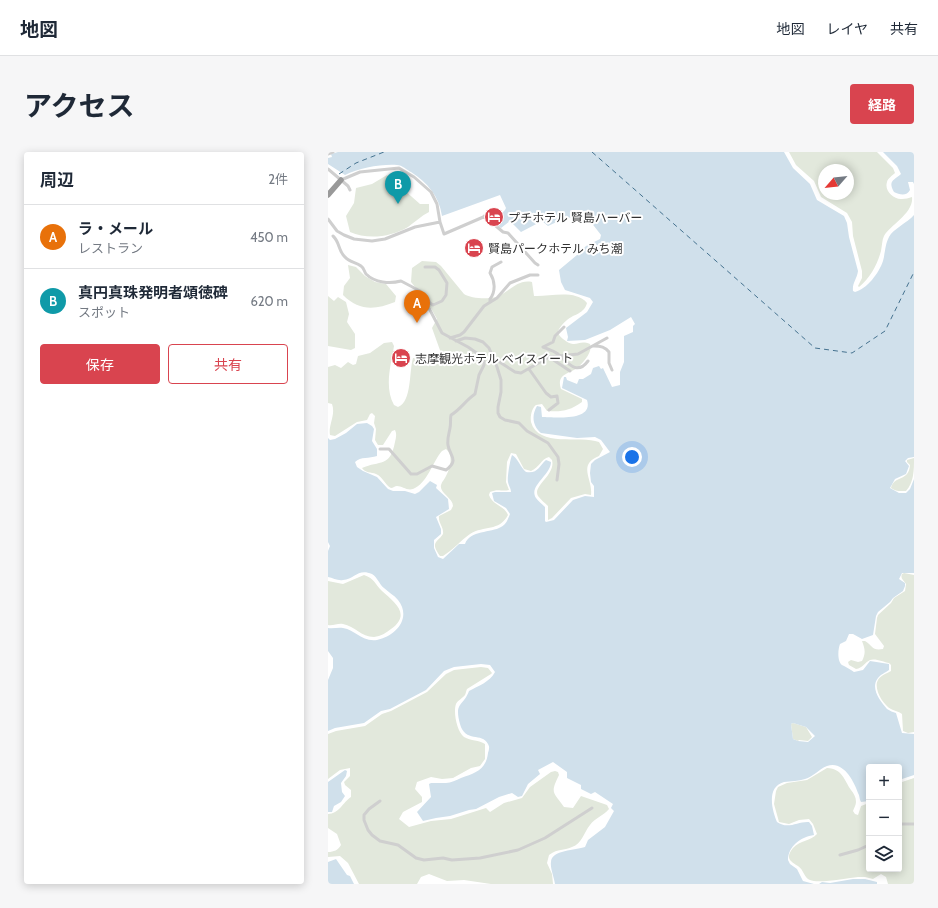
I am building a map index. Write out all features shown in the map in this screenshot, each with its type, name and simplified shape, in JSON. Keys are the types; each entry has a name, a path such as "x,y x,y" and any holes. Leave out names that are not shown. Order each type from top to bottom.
{"highway":[{"path":"328,195 341,180"}],"street":[{"path":"328,154 332,152"},
{"path":"341,180 360,172 399,168 418,180 431,192 437,204 444,234 486,216 503,232 508,233 538,265"},
{"path":"328,169 348,186 350,190"},
{"path":"328,219 336,231 344,235 354,239 372,241 385,239 414,227 440,222"},
{"path":"333,236 338,242 344,257 362,267 366,274 374,279 384,282 393,283 401,281 420,291 442,333 475,351 484,361 475,394 467,399 457,412 451,415 450,418 451,426 448,437 448,446 453,454 450,467 446,470 432,466 417,474 411,474 389,449 380,449"},
{"path":"490,301 494,294 494,280 490,273 492,267 501,262"},
{"path":"424,300 427,298 433,305 442,301 446,295 447,283 435,267 425,268"},
{"path":"450,338 464,332 484,306 497,298 510,282 530,275 538,275"},
{"path":"564,327 555,336 553,342 543,347 560,356 567,363 575,367 584,367 588,361"},
{"path":"456,341 460,338 465,338 483,342 489,348 501,380 501,392 498,407 500,417 505,420 519,422 527,431 548,443 558,457 559,464 557,480"},
{"path":"494,358 515,372 521,373 549,357 578,354 607,338"},
{"path":"593,346 601,346 606,348 609,352 609,363 612,370"},
{"path":"549,357 570,371"},
{"path":"529,369 546,393 552,397 557,396 558,402 549,410"},
{"path":"380,801 369,809 364,815 364,820 368,830 380,841 398,845 416,858 424,860 442,858 452,860 480,858 518,850 545,838 592,808"},
{"path":"902,824 914,824"},
{"path":"840,855 866,846"}],"shaded area":[{"path":"338,152 784,152 793,168 810,184 817,200 844,216 858,271 853,286 853,291 855,292 864,288 879,270 891,234 914,215 914,457 908,458 905,461 909,466 906,474 895,479 890,488 899,493 906,493 910,489 914,479 914,573 902,573 899,579 905,583 903,591 878,612 873,635 862,639 853,634 849,634 846,641 840,644 838,655 840,663 854,672 863,670 870,661 889,664 889,670 880,675 878,678 875,690 887,709 896,713 902,733 914,734 914,775 902,779 902,764 866,764 866,801 861,802 859,794 851,778 838,766 827,766 808,778 784,782 778,785 772,799 773,811 777,822 789,825 809,822 812,826 814,835 804,838 796,843 790,850 788,860 790,864 797,869 803,881 814,884 555,884 551,867 552,858 555,855 565,851 585,847 588,840 605,827 614,811 611,808 613,804 595,792 591,794 581,789 581,785 567,778 567,772 553,762 538,770 540,774 528,784 522,796 518,797 512,793 499,797 476,809 423,821 417,812 431,797 429,784 452,782 479,770 487,759 489,745 482,738 469,736 462,730 458,712 460,705 469,691 484,683 493,675 495,672 490,665 481,664 454,667 444,671 426,690 390,709 381,711 364,723 335,728 328,731 328,680 333,668 333,658 328,651 328,628 348,629 363,638 377,640 390,635 396,630 403,620 403,613 402,607 398,600 382,586 372,574 363,572 341,580 328,577 328,551 330,546 328,542 328,438 330,440 335,439 346,433 357,424 367,423 374,429 372,441 377,449 377,456 357,460 355,462 357,467 377,477 388,489 393,491 405,491 415,494 430,481 437,485 436,488 448,499 449,509 436,517 441,529 441,534 434,540 434,548 438,557 443,559 459,544 465,544 471,536 481,532 497,529 503,526 508,520 510,514 506,508 494,501 492,493 511,492 508,480 512,455 526,472 536,471 546,460 551,462 548,471 537,485 534,494 545,507 545,521 554,520 573,500 585,496 594,497 594,486 591,482 590,473 591,464 595,460 610,452 601,440 595,437 577,438 541,433 536,427 534,421 535,410 537,406 541,407 542,417 571,417 584,412 588,407 587,400 562,388 564,377 566,377 567,380 577,384 579,379 583,379 591,374 593,368 599,366 601,369 603,368 612,387 620,385 620,372 624,362 624,336 633,332 633,326 635,324 631,317 610,330 585,340 567,341 568,337 566,328 587,312 593,302 590,298 565,290 561,282 559,270 586,246 600,239 601,235 583,214 561,220 548,226 542,221 521,232 510,221 501,228 493,222 502,218 503,212 506,208 500,195 442,216 441,209 432,191 417,176 403,167 399,165 377,166 363,168 345,175 328,164 328,158 332,157 331,154","holes":["793,723 806,727 815,736 808,742 793,739 791,724"]},
{"path":"789,152 877,152 893,168 895,173 887,182 886,185 888,192 899,199 912,197 912,203 906,213 884,236 878,261 870,275 859,287 858,286 862,278 862,271 853,236 852,222 847,213 826,200 854,200 854,164 818,164 818,190 814,181 796,165"},
{"path":"883,152 914,152 914,184 913,182 908,182 909,192 901,194 894,192 891,183 901,174 897,166"},
{"path":"387,175 420,204 429,204 429,212 408,227 387,235 372,237 350,232 346,216 354,203 356,188 372,184"},
{"path":"422,261 436,262 467,296 477,298 498,297 519,283 527,281 532,282 534,296 569,295 576,296 587,303 586,307 581,312 566,321 558,331 561,337 571,344 590,344 591,347 589,354 585,360 577,368 564,375 560,380 561,389 582,399 582,402 569,409 557,411 547,411 542,404 536,405 533,408 531,422 535,430 542,435 560,439 591,440 599,442 603,449 599,456 592,460 587,468 591,495 585,494 571,498 552,518 548,520 548,506 538,496 537,492 538,488 551,471 552,460 549,457 546,458 531,471 524,469 516,454 511,453 507,462 506,482 509,490 493,491 490,492 489,495 491,499 504,509 508,515 500,524 496,526 475,531 470,534 443,556 440,556 435,548 437,541 443,534 439,516 451,510 453,506 451,500 441,488 441,484 446,477 450,466 451,458 446,449 442,451 426,477 418,486 413,489 397,486 391,488 378,475 366,472 362,468 387,460 393,450 396,439 395,430 392,431 383,445 378,445 375,440 375,416 372,413 367,420 357,422 335,436 330,435 333,408 332,404 328,403 328,367 335,365 341,368 348,362 353,365 356,364 358,356 370,353 384,343 392,342 394,346 389,376 389,391 394,405 398,407 406,399 408,393 413,358 417,358 428,365 438,364 441,353 432,328 437,319 428,303 411,282 412,268"},
{"path":"348,265 356,267 365,276 375,282 386,284 396,296 395,302 381,307 368,308 355,304 349,300 343,295 344,286 350,278"},
{"path":"328,296 334,301 338,297 346,302 349,314 347,322 355,334 355,348 351,350 328,346"},
{"path":"914,458 912,480 906,491 897,491 891,488 895,481 907,474 910,465 907,460"},
{"path":"902,574 914,575 914,732 908,733 903,731 902,714 888,707 878,692 878,680 891,671 891,665 889,663 877,660 870,660 860,668 856,669 849,665 848,662 851,660 858,662 862,661 865,651 862,641 865,641 875,649 883,649 884,646 875,634 877,618 894,598 905,591 906,584 902,579"},
{"path":"364,575 372,580 396,604 401,613 397,624 379,636 369,637 343,624 328,625 328,581 343,584"},
{"path":"481,667 488,668 492,673 467,689 465,695 456,704 455,712 459,731 464,737 485,744 485,759 480,766 471,768 453,778 442,779 431,777 417,782 415,789 422,797 422,802 403,812 399,819 409,827 431,821 451,819 486,808 490,812 504,803 522,798 530,787 551,772 555,771 558,772 559,775 554,786 554,792 564,807 573,808 581,796 607,805 609,809 592,823 581,841 569,848 556,851 549,855 547,863 552,874 553,884 491,884 464,880 447,881 429,874 421,877 417,884 359,884 348,863 340,856 328,857 328,852 336,850 341,845 337,834 328,828 328,814 338,810 351,797 351,790 345,785 344,782 350,776 350,768 340,770 328,779 328,734 336,731 365,726 382,714 391,711 427,692 446,674 454,670"},
{"path":"793,723 806,727 812,737 808,741 798,741 793,739 791,724"},
{"path":"827,768 837,770 845,779 854,794 856,802 853,811 855,814 858,815 861,806 866,804 866,872 902,872 902,782 914,778 914,884 888,884 886,877 881,874 873,879 858,877 814,881 808,879 800,868 791,861 789,854 796,845 812,838 817,834 813,824 809,819 799,820 789,824 779,822 774,804 778,787 787,783 807,780"},
{"path":"345,770 347,771 346,776 341,783 342,792 345,796 341,802 334,806 332,812 328,812 328,782"},
{"path":"336,859 347,875 350,876 354,884 328,884 328,862"},
{"path":"853,879 865,879 877,882 877,884 819,884 822,882 830,883"}],"ferry route":[{"path":"339,174 356,163 384,152"},
{"path":"592,152 815,348 852,353 885,331 914,272"}],"place":[{"name":"真円真珠発明者頌徳碑","path":"398,204"},
{"name":"プチホテル 賢島ハーバー","path":"494,217"},
{"name":"賢島パークホテル みち潮","path":"474,248"},
{"name":"ラ・メール","path":"417,323"},
{"name":"志摩観光ホテル ベイスイート","path":"401,358"}]}
